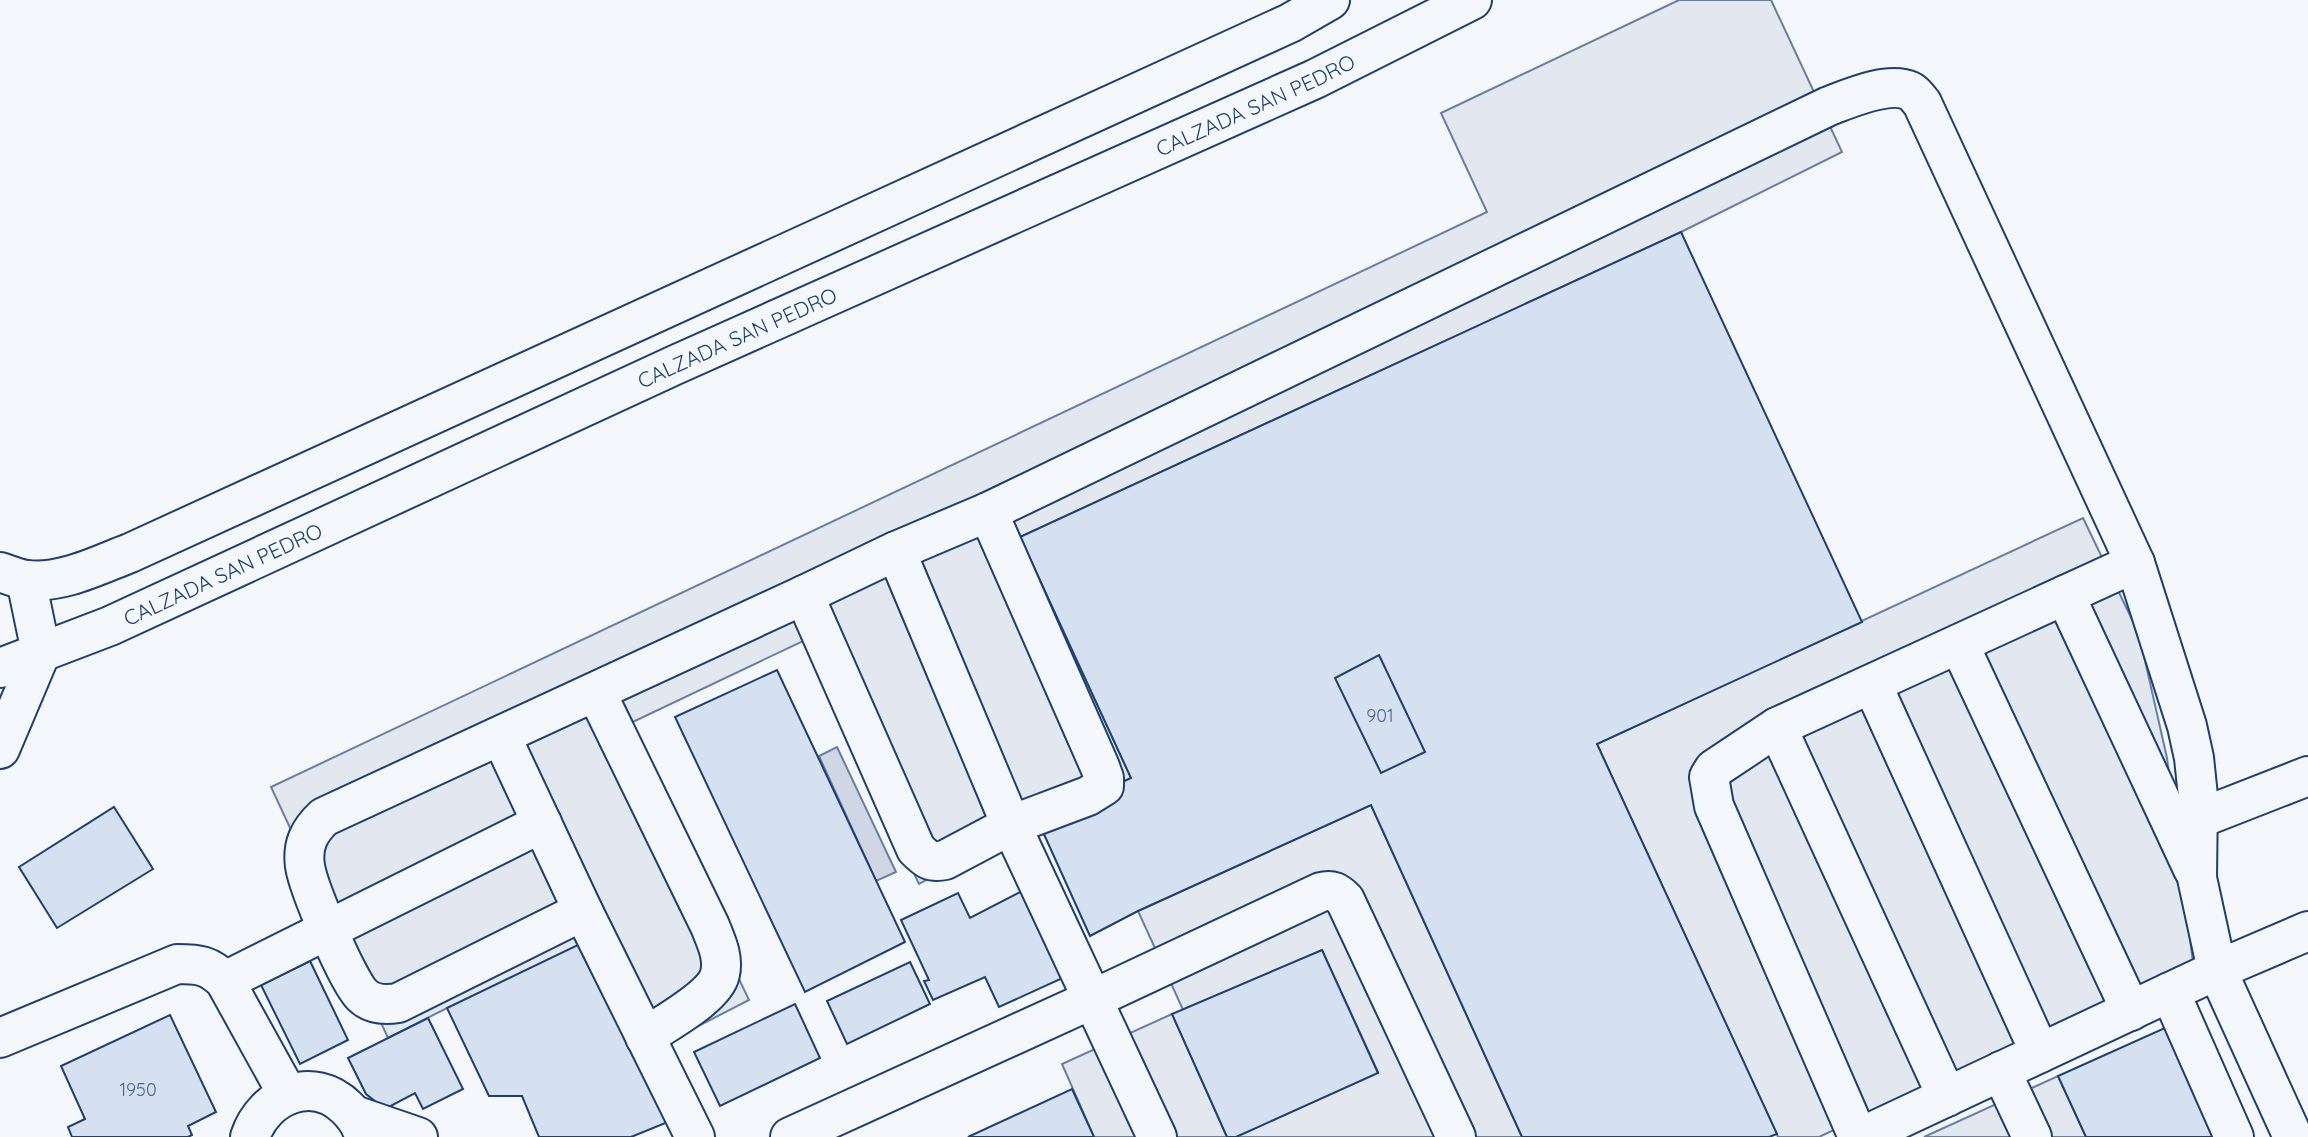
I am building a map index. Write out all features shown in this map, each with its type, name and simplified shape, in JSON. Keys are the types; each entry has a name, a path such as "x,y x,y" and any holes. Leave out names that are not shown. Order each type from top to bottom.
{"street":[{"path":"0,749 41,652 13,576 50,580 88,569 130,552 1290,23 1330,0"},
{"name":"CALZADA SAN PEDRO","path":"0,668 110,626 675,365 1315,79 1472,0"},
{"path":"1290,23 1315,79"},
{"path":"583,911 398,1003 375,1003 363,997 353,983 328,930 305,866 306,842 312,828 324,817 896,551 988,512 1829,106 1862,94 1899,88 1913,92 1922,103 2135,563 2187,726 2197,783 2197,878"},
{"path":"653,312 675,365"},
{"path":"804,595 916,849 926,860 944,860 1011,825 1088,796 1100,790 1105,782 1100,767 988,512"},
{"path":"896,551 1011,825 1157,1137"},
{"path":"2135,563 1777,727 1714,769 1709,777 1714,806 1859,1137 1930,1115 2001,1072 2217,970 2308,932"},
{"path":"2065,595 2197,878 2217,970 2293,1137"},
{"path":"1959,644 2131,1011"},
{"path":"1872,684 2040,1054"},
{"path":"596,692 710,926 721,954 720,975 710,992 645,1037"},
{"path":"1777,727 1930,1115"},
{"path":"501,736 583,911 695,1137"},
{"path":"2198,819 2308,776"},
{"path":"225,981 542,824"},
{"path":"799,1135 1330,890 1345,900 1456,1137"},
{"path":"0,1038 177,964 197,964 213,970 225,981 288,1094"},
{"path":"2170,992 2234,1137"},
{"path":"2001,1072 2032,1137"},
{"path":"249,1136 258,1118 271,1104 288,1094 306,1091 324,1094 341,1102 359,1126 418,1137"}],"shaded area":[{"path":"1679,0 1771,0 1842,152 1681,232 1020,537 1131,778 1038,821 919,884 803,641 620,728 749,1000 640,1056 447,1008 388,1038 271,787 1487,212 1441,113"},
{"path":"2083,518 2139,634 2167,758 2193,962 1819,1137 1778,1137 1597,744"},
{"path":"837,747 896,872 876,881 819,756"},
{"path":"1371,805 1522,1137 1236,1137 1378,1072 1322,950 1184,1012 1138,911"},
{"path":"1172,1014 1227,1137 1094,1137 1062,1064"},
{"path":"2058,1076 2086,1137 1924,1137"}],"building":[{"path":"1681,232 1862,622 1597,744 1777,1134 1769,1137 1522,1137 1371,805 1138,911 1090,936 1038,821 1131,778 1020,537"},
{"path":"1379,655 1425,752 1381,773 1335,678"},
{"path":"777,670 905,942 805,992 675,717"},
{"path":"114,807 153,869 57,928 19,867"},
{"path":"1028,888 1067,976 999,1007 985,977 933,1000 924,981 929,980 901,920 958,893 970,918"},
{"path":"586,941 668,1122 631,1137 539,1137 522,1096 489,1096 447,1008"},
{"path":"1322,950 1378,1073 1236,1137 1227,1137 1172,1014"},
{"path":"310,961 348,1040 300,1064 261,985"},
{"path":"910,962 930,1004 847,1044 827,1001"},
{"path":"795,1004 820,1058 720,1106 694,1052"},
{"path":"170,1015 216,1112 188,1126 192,1135 188,1137 72,1137 68,1127 85,1119 61,1066"},
{"path":"428,1018 463,1089 423,1109 415,1093 385,1109 366,1094 348,1058"},
{"path":"2167,1027 2218,1137 2086,1137 2058,1076"},
{"path":"1072,1089 1094,1137 968,1137"}]}
